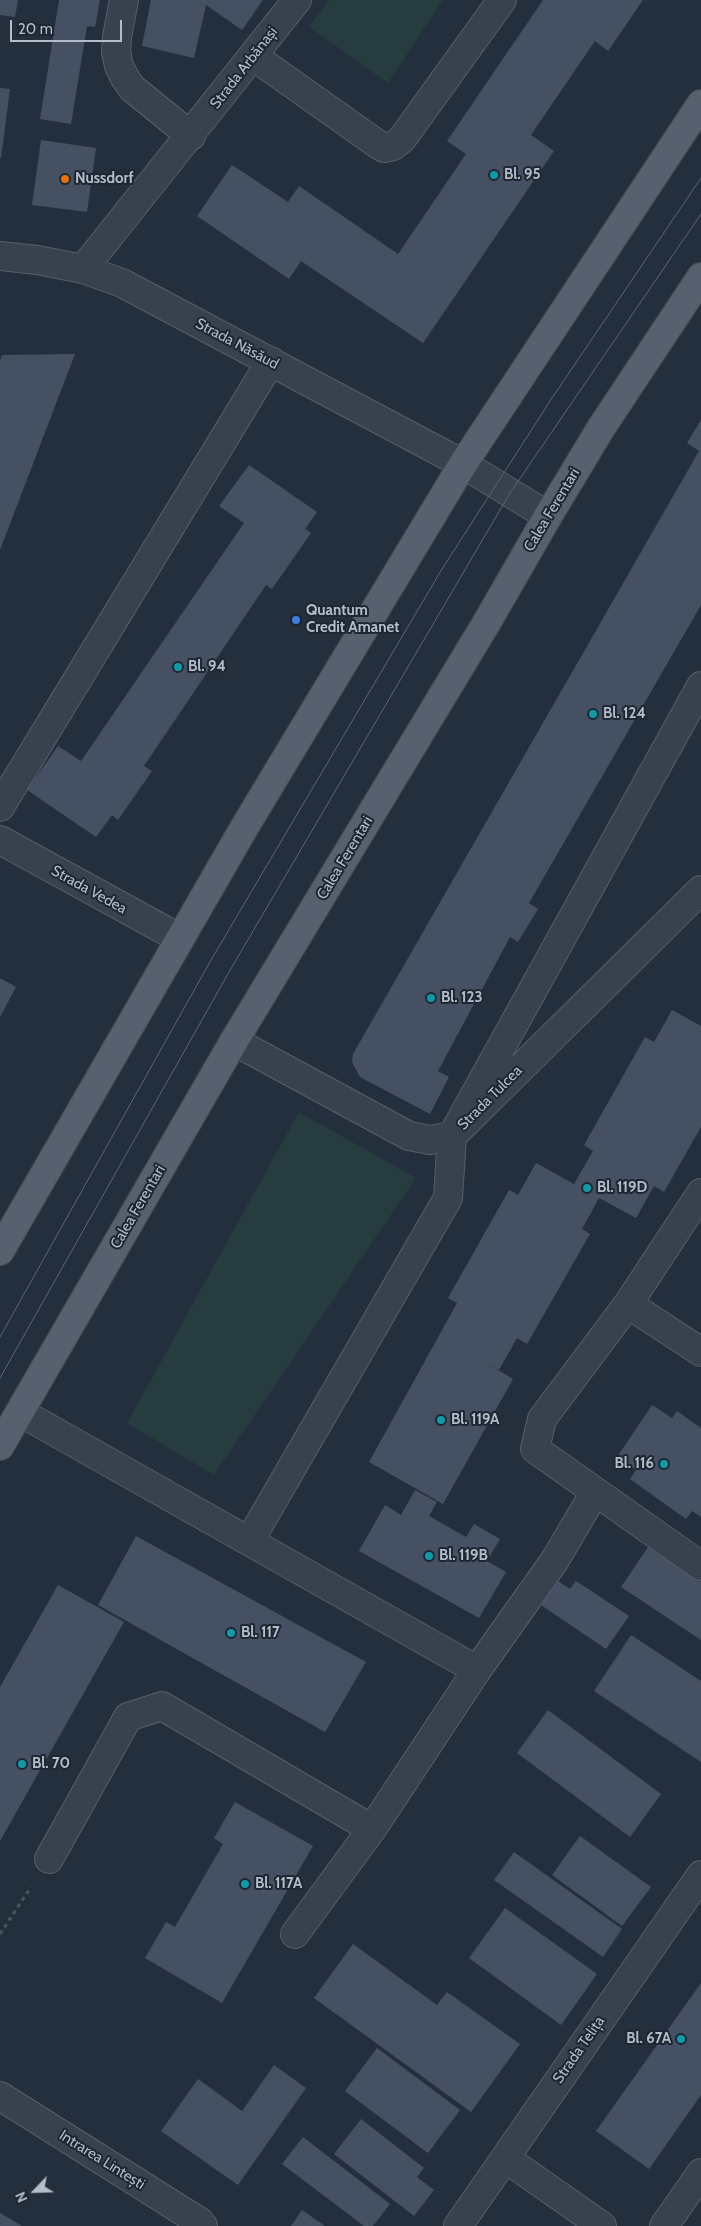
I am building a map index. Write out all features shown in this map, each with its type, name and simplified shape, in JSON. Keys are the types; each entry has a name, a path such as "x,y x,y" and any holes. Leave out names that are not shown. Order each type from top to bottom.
{"main road":[{"path":"0,1251 179,938 463,464 701,104"},
{"name":"Calea Ferentari","path":"0,1446 234,1041 482,630 548,516 601,428 701,277"}],"street":[{"path":"124,0 116,37 116,52 119,66 132,88 191,136"},
{"name":"Strada Arbănași","path":"83,269 191,136 297,0"},
{"path":"253,56 376,143 384,148 393,146 402,139 502,0"},
{"name":"Strada Năsăud","path":"0,256 37,260 83,269 122,283 463,464 548,516"},
{"path":"0,807 271,361"},
{"path":"250,1540 448,1198 452,1136 701,686"},
{"name":"Strada Vedea","path":"0,840 179,938"},
{"name":"Strada Tulcea","path":"234,1041 409,1136 430,1140 452,1136 701,890"},
{"path":"701,1193 628,1304 542,1419 535,1449 701,1566"},
{"path":"628,1304 701,1352"},
{"path":"20,1412 250,1540 477,1670"},
{"path":"295,1934 372,1828 477,1670 555,1560 594,1492"},
{"path":"49,1859 128,1717 162,1706 372,1828"},
{"name":"Strada Telița","path":"458,2226 701,1875"},
{"name":"Intrarea Lintești","path":"0,2096 200,2222 203,2226"},
{"path":"505,2158 602,2226"},
{"path":"664,2226 701,2173"}],"path":[{"path":"0,1934 49,1859"}],"green space":[{"path":"329,0 443,0 388,83 309,27"},
{"path":"299,1112 416,1178 214,1475 127,1423"}],"building":[{"path":"0,0 18,0 15,17 0,15"},
{"path":"59,0 100,0 95,27 87,26 71,124 40,119"},
{"path":"151,0 263,0 242,30 206,5 194,58 142,46"},
{"name":"Bl. 95","path":"543,0 643,0 608,51 595,41 531,135 554,151 423,343 301,261 289,279 197,216 232,165 288,202 299,186 398,254 466,154 447,141"},
{"path":"0,88 10,89 1,158 0,158"},
{"path":"41,140 96,148 87,212 32,205"},
{"path":"75,354 0,550 0,361 2,355"},
{"path":"701,420 701,605 529,903 538,909 518,942 510,937 438,1071 449,1077 430,1114 360,1077 352,1062 353,1054 699,451 687,443"},
{"name":"Bl. 94","path":"249,465 317,512 305,529 311,533 272,589 266,585 144,766 152,771 118,820 112,815 96,837 27,790 58,746 81,761 244,523 219,506"},
{"path":"0,978 16,987 0,1017"},
{"name":"Bl. 119D","path":"672,1010 701,1026 701,1127 664,1192 654,1186 636,1218 599,1198 582,1229 590,1234 527,1344 517,1338 499,1370 488,1364 513,1379 443,1504 369,1462 457,1303 448,1298 509,1190 518,1195 536,1163 574,1184 593,1151 584,1145 645,1037 654,1042"},
{"name":"Bl. 116","path":"652,1405 672,1418 677,1411 701,1428 701,1517 692,1511 686,1519 630,1479 636,1470 617,1457"},
{"name":"Bl. 119B","path":"415,1490 437,1502 429,1516 466,1537 474,1524 500,1539 487,1561 506,1572 479,1618 359,1551 385,1505 401,1515"},
{"name":"Bl. 117","path":"136,1536 366,1662 325,1732 98,1605"},
{"path":"648,1547 701,1582 701,1640 621,1587"},
{"path":"558,1581 570,1589 576,1581 629,1616 606,1649 541,1605"},
{"name":"Bl. 70","path":"58,1585 124,1622 0,1841 0,1687"},
{"path":"631,1635 701,1681 701,1762 594,1691"},
{"path":"548,1710 661,1794 630,1837 517,1753"},
{"name":"Bl. 117A","path":"235,1802 313,1846 222,2003 145,1958 166,1922 175,1927 223,1844 214,1838"},
{"path":"580,1836 651,1887 622,1926 552,1875"},
{"path":"514,1852 622,1929 603,1957 494,1880"},
{"path":"505,1908 597,1974 561,2025 469,1958"},
{"path":"353,1944 437,2005 447,1992 520,2044 471,2112 314,1998"},
{"name":"Bl. 67A","path":"701,1983 701,2095 649,2169 596,2131"},
{"path":"377,2048 460,2110 428,2153 345,2091"},
{"path":"274,2065 306,2088 238,2185 161,2131 198,2079 242,2111"},
{"path":"361,2119 424,2168 417,2177 434,2190 414,2216 334,2154"},
{"path":"303,2137 390,2204 373,2226 364,2226 282,2164"},
{"path":"302,2210 325,2226 291,2226"},
{"path":"0,2213 22,2226 0,2226"}],"tram line":[{"path":"0,1337 211,960 442,569 552,398 701,178"},
{"path":"0,1378 229,972 510,493 701,214"}],"place":[{"name":"Bl. 95","path":"494,175"},
{"name":"Nussdorf","path":"65,179"},
{"name":"Quantum Credit Amanet","path":"296,620"},
{"name":"Bl. 94","path":"178,667"},
{"name":"Bl. 124","path":"593,714"},
{"name":"Bl. 123","path":"431,998"},
{"name":"Bl. 119D","path":"587,1188"},
{"name":"Bl. 119A","path":"441,1420"},
{"name":"Bl. 116","path":"664,1464"},
{"name":"Bl. 119B","path":"429,1556"},
{"name":"Bl. 117","path":"231,1633"},
{"name":"Bl. 70","path":"22,1764"},
{"name":"Bl. 117A","path":"245,1884"},
{"name":"Bl. 67A","path":"681,2039"}]}
